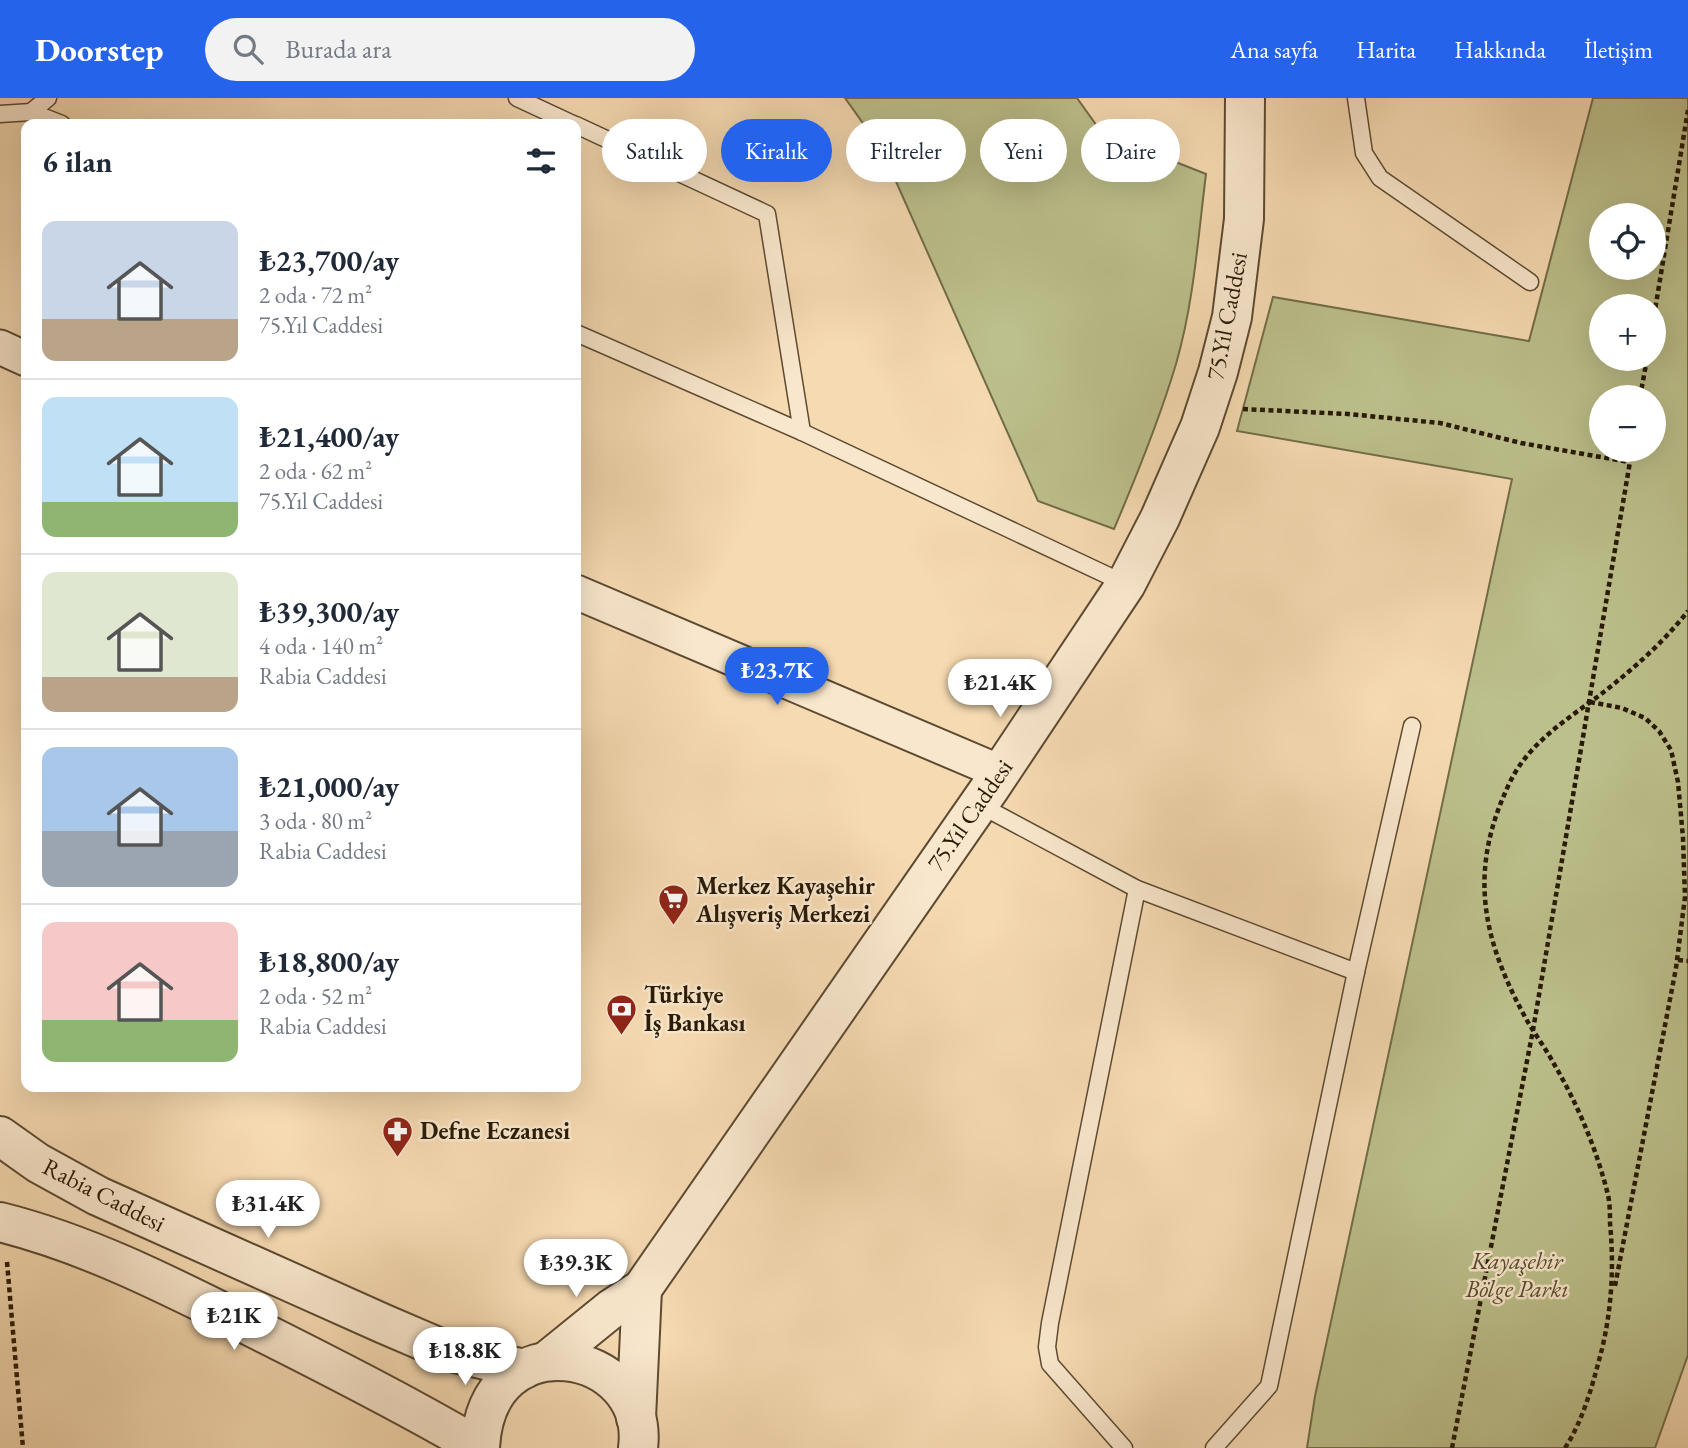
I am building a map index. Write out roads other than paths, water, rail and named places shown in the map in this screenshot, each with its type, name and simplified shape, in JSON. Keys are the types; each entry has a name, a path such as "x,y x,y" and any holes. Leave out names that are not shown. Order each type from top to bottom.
{"street":[{"name":"75.Yıl Caddesi","path":"642,1289 1000,772 1126,584 1160,518 1207,407 1232,317 1244,219 1245,98"},
{"path":"0,347 21,357"},
{"path":"581,594 1000,772"},
{"name":"Rabia Caddesi","path":"0,1136 38,1163 98,1196 447,1351 536,1364 569,1361 591,1367 611,1379 626,1397 639,1439"},
{"path":"1,1222 75,1246 160,1281 397,1400 480,1448 485,1411 508,1379 536,1364 642,1289"},
{"path":"639,1439 642,1289"}],"lane":[{"path":"0,114 28,107 48,98"},
{"path":"517,98 561,119"},
{"path":"1356,98 1364,153 1380,178 1530,282"},
{"path":"28,107 52,119"},
{"path":"581,128 767,214 802,432"},
{"path":"581,335 802,432 1126,584"},
{"path":"1214,1448 1269,1386 1356,972 1412,726"},
{"path":"978,804 1137,890 1356,972"},
{"path":"1124,1448 1050,1364 1047,1347 1137,890"}],"place":[{"name":"Merkez Kayaşehir Alışveriş Merkezi","path":"673,927"},
{"name":"Türkiye İş Bankası","path":"621,1036"},
{"name":"Defne Eczanesi","path":"397,1158"}],"park label":[{"name":"Kayaşehir Bölge Parkı","path":"1517,1275"}]}
